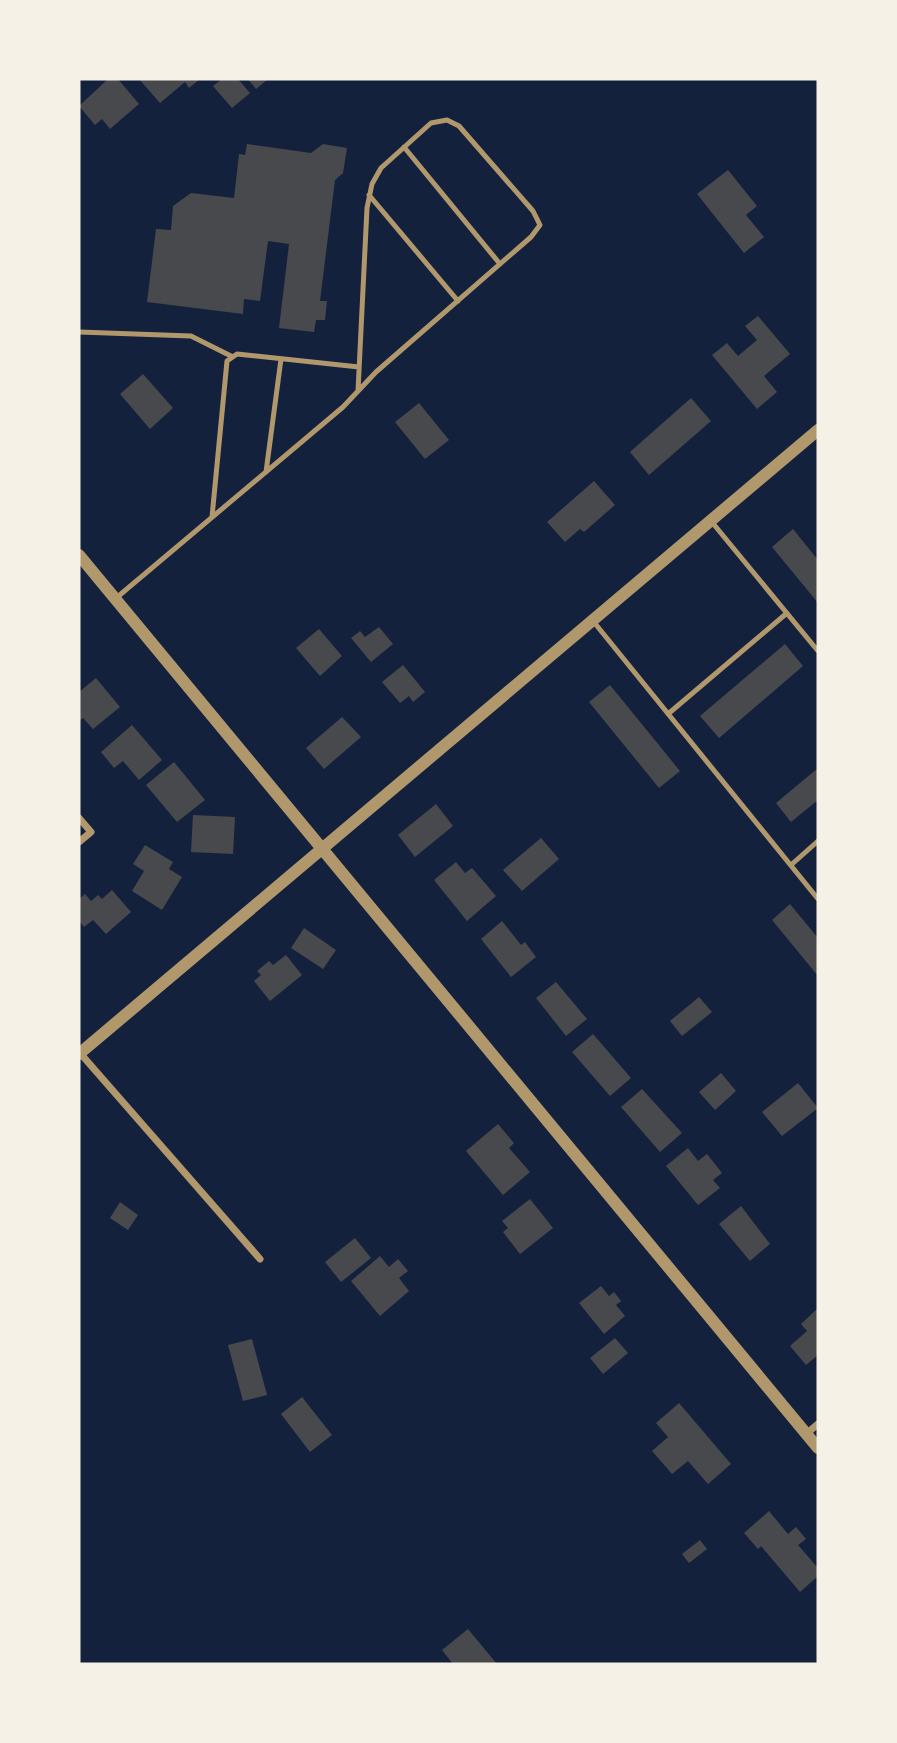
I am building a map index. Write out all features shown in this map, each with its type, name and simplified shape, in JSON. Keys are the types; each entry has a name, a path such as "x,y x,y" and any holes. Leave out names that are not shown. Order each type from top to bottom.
{"street":[{"path":"260,1259 79,1054 818,430"},
{"path":"79,555 818,1448"},
{"path":"79,818 91,832 79,842"},
{"path":"806,1434 818,1424"}],"lane":[{"path":"115,599 343,407 376,372 531,237 540,225 533,211 460,126 447,120 431,123 381,168 372,184 369,195 358,391"},
{"path":"404,147 500,264"},
{"path":"369,195 458,301"},
{"path":"79,332 191,336 233,357"},
{"path":"212,517 227,361 237,354 359,367"},
{"path":"266,472 281,359"},
{"path":"711,521 818,651"},
{"path":"668,714 787,613"},
{"path":"593,621 818,899"},
{"path":"790,865 818,841"}],"building":[{"path":"108,79 118,79 139,104 110,129 102,119 95,125 79,106"},
{"path":"139,79 200,79 189,88 185,82 160,103"},
{"path":"222,79 238,79 250,93 232,108 213,86"},
{"path":"248,79 268,79 256,89"},
{"path":"247,144 311,153 323,144 347,148 343,173 335,180 320,301 327,301 325,320 316,320 314,332 279,328 289,244 268,241 260,301 244,299 243,314 147,302 156,229 171,230 173,206 191,193 234,198 239,154 245,155"},
{"path":"728,170 757,206 746,215 764,237 744,253 697,194"},
{"path":"758,316 790,354 764,376 777,392 757,409 712,355 727,343 738,356 757,340 745,326"},
{"path":"143,374 173,408 150,429 120,394"},
{"path":"691,398 711,421 649,475 630,452"},
{"path":"419,403 449,440 425,459 395,422"},
{"path":"594,481 615,505 584,532 580,529 565,542 547,522"},
{"path":"793,529 818,560 818,603 772,547"},
{"path":"379,627 393,644 371,662 351,638 360,631 365,637"},
{"path":"319,629 342,656 320,676 296,648"},
{"path":"785,644 803,666 719,738 700,716"},
{"path":"403,665 425,692 413,702 409,696 400,703 382,682"},
{"path":"96,678 120,707 93,729 83,718 79,721 79,692"},
{"path":"610,685 680,771 659,788 589,702"},
{"path":"342,717 361,737 324,769 306,748"},
{"path":"132,725 162,760 139,780 123,761 114,768 101,752"},
{"path":"174,762 205,800 177,822 146,785"},
{"path":"818,768 818,800 791,822 776,803"},
{"path":"436,804 453,826 415,857 398,835"},
{"path":"193,815 235,817 233,854 191,852"},
{"path":"541,838 559,859 522,891 503,870"},
{"path":"145,845 173,862 169,869 182,877 162,910 132,891 144,871 133,864"},
{"path":"456,862 465,873 472,868 496,896 467,921 434,880"},
{"path":"112,890 131,912 106,934 93,920 84,927 79,921 79,899 85,894 91,901 98,895 102,899"},
{"path":"790,904 818,938 818,976 772,920"},
{"path":"502,921 521,945 525,942 536,957 511,977 481,939"},
{"path":"304,928 336,950 323,969 291,948"},
{"path":"286,955 302,975 270,1001 254,981 261,975 257,971 269,961 273,965"},
{"path":"556,982 587,1019 566,1036 536,998"},
{"path":"699,997 712,1012 682,1036 670,1021"},
{"path":"593,1034 631,1078 610,1096 572,1052"},
{"path":"721,1073 736,1091 715,1110 699,1092"},
{"path":"798,1083 818,1108 782,1136 762,1112"},
{"path":"642,1089 682,1133 660,1152 621,1107"},
{"path":"498,1124 514,1143 509,1148 530,1172 503,1195 466,1151"},
{"path":"688,1148 698,1161 707,1154 722,1173 713,1180 720,1188 698,1205 666,1166"},
{"path":"530,1199 553,1228 520,1254 503,1232 508,1228 502,1221"},
{"path":"120,1202 138,1215 128,1230 110,1218"},
{"path":"741,1206 770,1244 750,1261 719,1224"},
{"path":"355,1238 371,1258 341,1282 325,1262"},
{"path":"380,1256 389,1267 398,1259 408,1271 399,1278 409,1291 380,1316 351,1281"},
{"path":"601,1286 609,1296 614,1292 621,1301 616,1305 625,1316 604,1334 579,1303"},
{"path":"818,1308 818,1355 806,1365 790,1346 807,1331 801,1324"},
{"path":"615,1338 628,1353 603,1374 590,1358"},
{"path":"252,1339 267,1395 243,1401 228,1345"},
{"path":"302,1397 332,1435 310,1452 281,1414"},
{"path":"679,1403 731,1464 708,1484 688,1461 672,1474 652,1451 668,1437 656,1423"},
{"path":"769,1511 788,1534 796,1527 806,1539 798,1545 818,1568 818,1576 800,1592 761,1546 758,1549 744,1533"},
{"path":"700,1540 707,1549 689,1563 682,1554"},
{"path":"468,1629 497,1664 453,1664 442,1650"}]}
